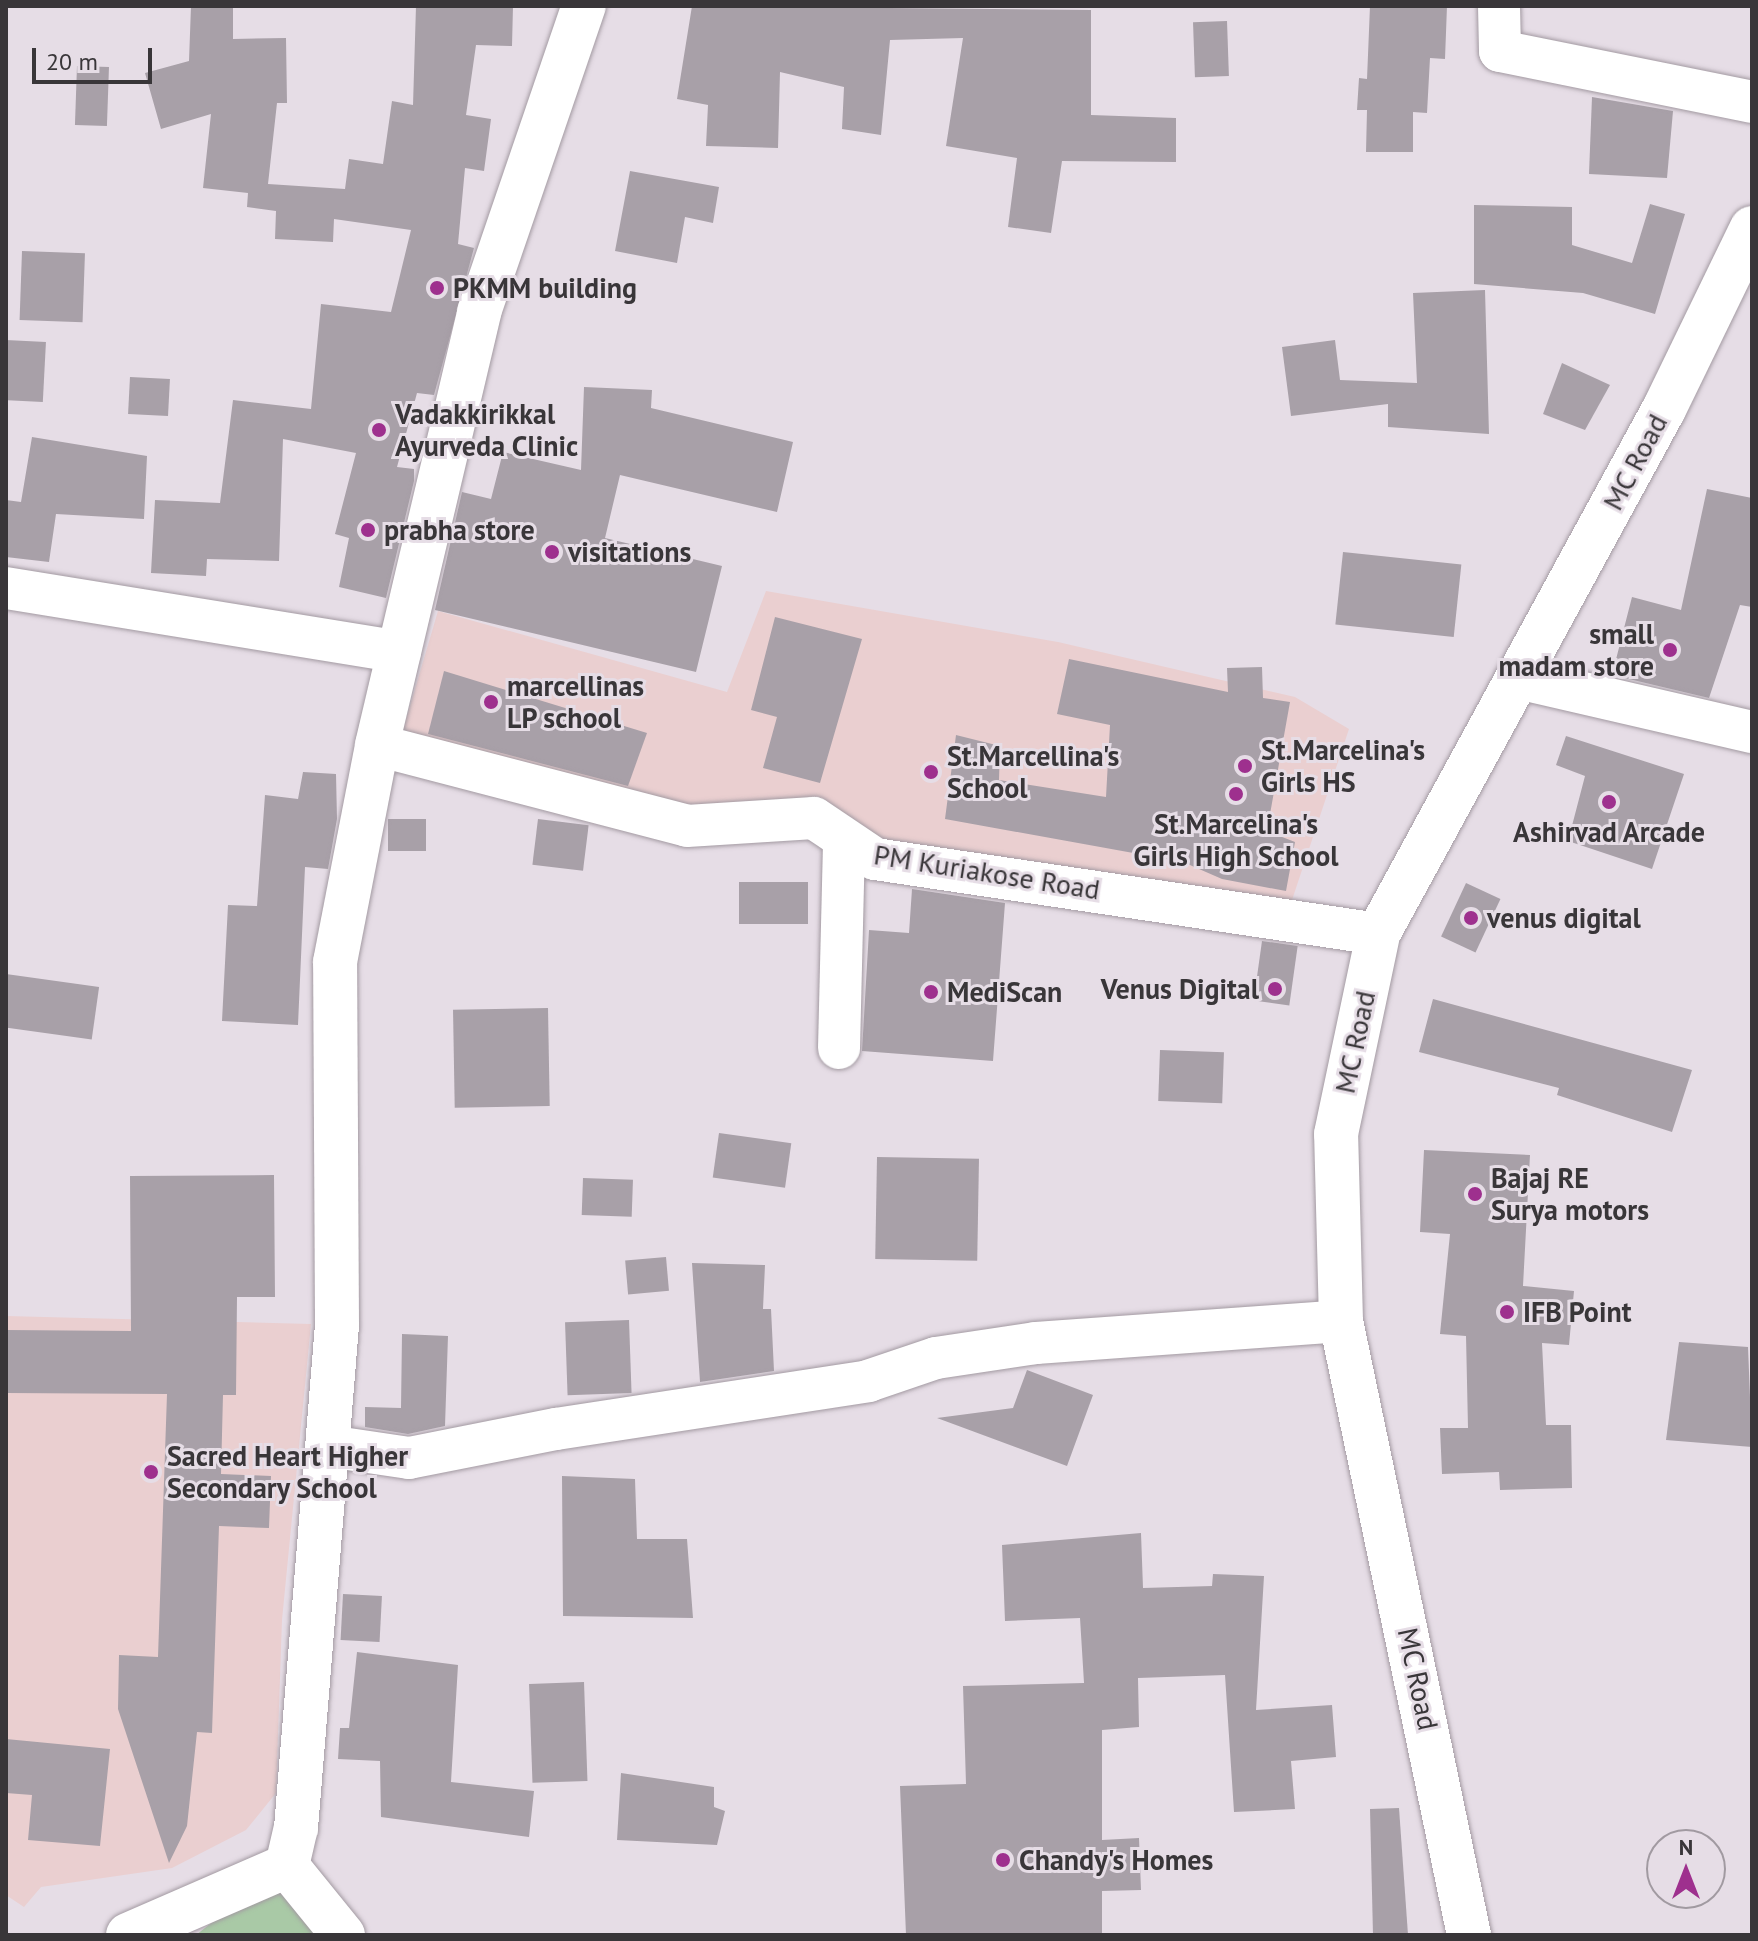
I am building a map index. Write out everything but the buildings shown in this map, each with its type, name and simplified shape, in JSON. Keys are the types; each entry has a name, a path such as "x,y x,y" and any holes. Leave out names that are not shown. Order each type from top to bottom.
{"street":[{"path":"287,1866 296,1828 337,1325 335,962 377,745 479,312 584,6"},
{"path":"1499,6 1500,51 1752,102"},
{"name":"MC Road","path":"1469,1935 1341,1321 1336,1134 1378,934 1664,409 1752,228"},
{"path":"6,588 400,652"},
{"path":"1518,678 1752,732"},
{"name":"PM Kuriakose Road","path":"377,745 687,826 814,818 832,827 844,844 875,859 1232,908 1378,934"},
{"path":"839,1048 844,844"},
{"path":"328,1446 409,1458 868,1381 936,1358 979,1351 1341,1321"},
{"path":"128,1935 287,1866"},
{"path":"287,1866 343,1935"}],"shaded area":[{"name":"St.Marcellina's School","path":"766,591 1058,642 1295,697 1349,729 1291,903 691,814 400,740 438,611 727,692"},
{"name":"Sacred Heart Higher Secondary School","path":"6,1316 311,1324 282,1620 276,1793 246,1830 172,1868 41,1887 24,1907 6,1895"}],"green space":[{"path":"268,1878 315,1935 196,1935"}],"place":[{"name":"PKMM building","path":"437,288"},
{"name":"Vadakkirikkal Ayurveda Clinic","path":"379,430"},
{"name":"prabha store","path":"368,530"},
{"name":"visitations","path":"552,552"},
{"name":"small madam store","path":"1670,650"},
{"name":"marcellinas LP school","path":"491,702"},
{"name":"St.Marcelina's Girls HS","path":"1245,766"},
{"name":"St.Marcellina's School","path":"931,772"},
{"name":"St.Marcelina's Girls High School","path":"1236,794"},
{"name":"Ashirvad Arcade","path":"1609,802"},
{"name":"venus digital","path":"1471,918"},
{"name":"Venus Digital","path":"1275,989"},
{"name":"MediScan","path":"931,992"},
{"name":"Bajaj RE Surya motors","path":"1475,1194"},
{"name":"IFB Point","path":"1507,1312"},
{"name":"Sacred Heart Higher Secondary School","path":"151,1472"},
{"name":"Chandy's Homes","path":"1003,1860"}]}
